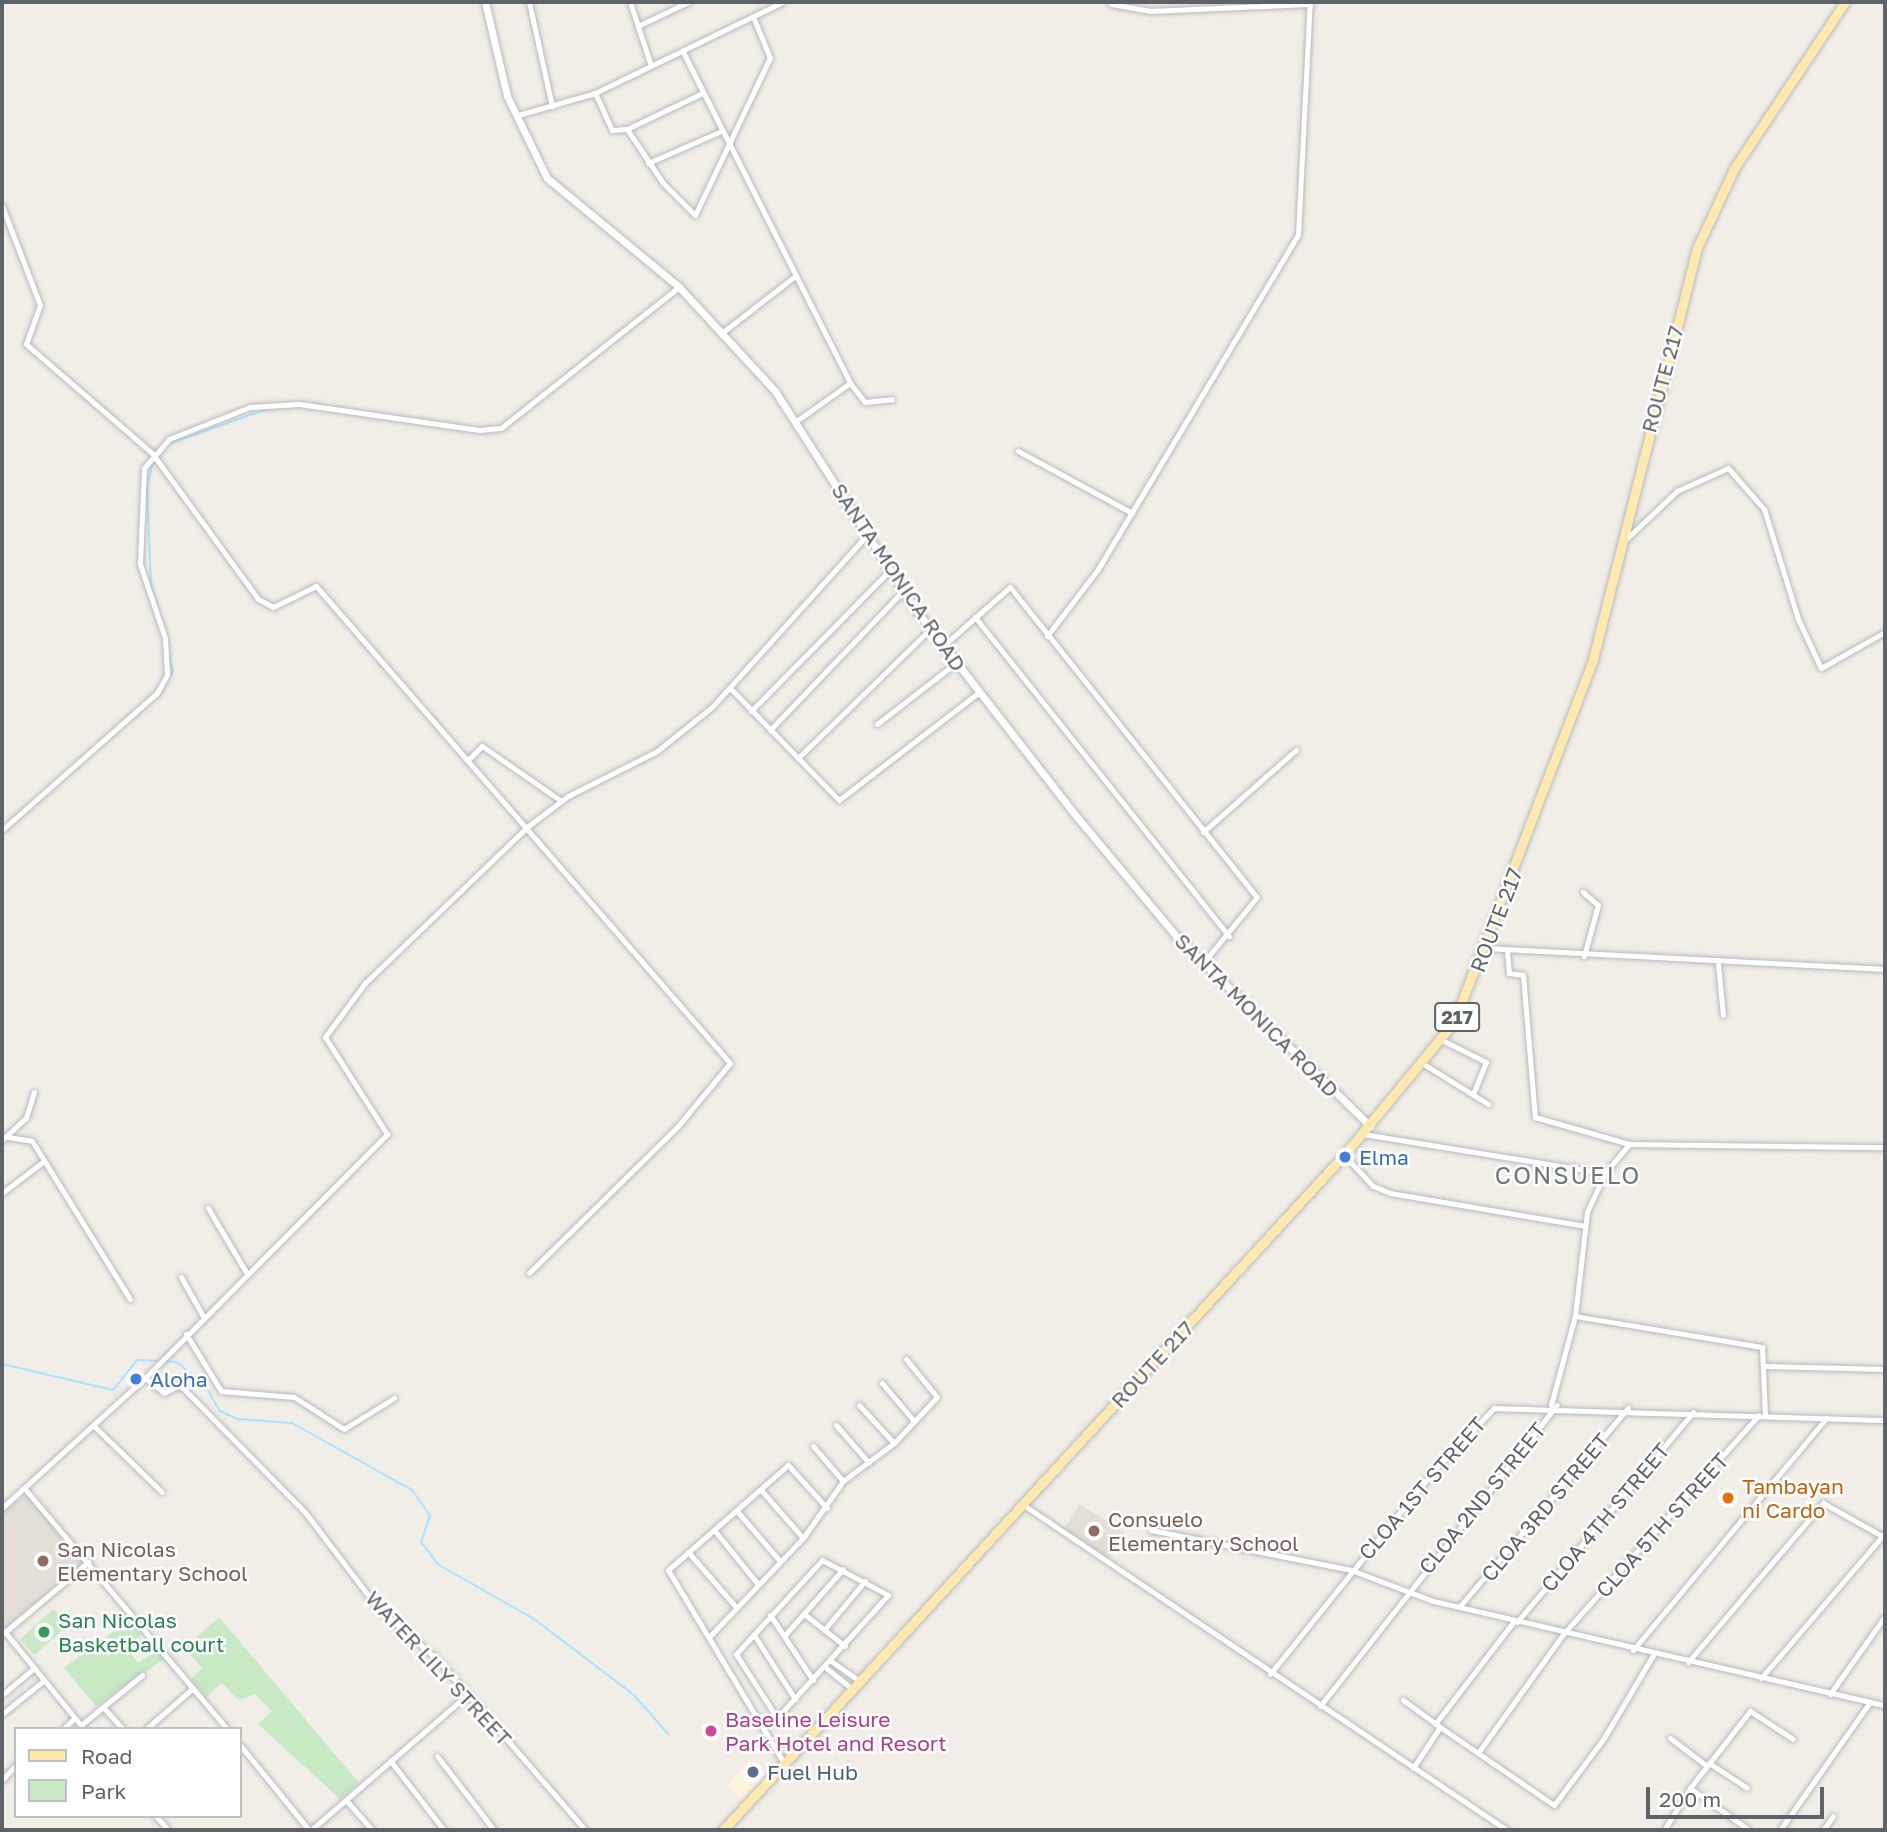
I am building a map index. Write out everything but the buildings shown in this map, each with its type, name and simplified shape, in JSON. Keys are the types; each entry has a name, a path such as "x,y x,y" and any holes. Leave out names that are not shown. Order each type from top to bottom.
{"main road":[{"name":"ROUTE 217","path":"723,1830 1345,1155 1442,1040 1485,948 1593,659 1621,542 1708,222 1766,117 1845,2"}],"street":[{"name":"SANTA MONICA ROAD","path":"485,2 518,115 550,183 679,287 723,332 795,422 903,591 979,692 1203,963 1370,1126"},
{"path":"529,2 552,107"},
{"path":"630,2 651,66"},
{"path":"638,26 688,2"},
{"path":"518,115 594,93 754,19 782,2"},
{"path":"1047,636 1132,513 1298,235 1310,3 1149,10 1111,4"},
{"path":"627,129 649,163 695,215 770,58 754,19"},
{"path":"683,52 719,132 850,383 864,402 892,400"},
{"path":"594,93 612,130 627,129 702,93"},
{"path":"649,163 719,132"},
{"path":"2,206 40,305 26,344 152,453 258,599 273,607 316,586 469,759 730,1063 687,1116 529,1273"},
{"path":"723,332 794,277"},
{"path":"2,830 157,693 167,675 165,638 140,564 144,468 152,453 169,439 250,407 287,404 479,430 501,428 679,287"},
{"path":"795,422 850,383"},
{"path":"1018,451 1132,513"},
{"path":"1621,542 1677,491 1728,468 1764,509 1798,619 1821,668 1885,632"},
{"path":"2,1507 145,1378 246,1272 387,1134 325,1033 389,957 527,827 561,801 657,751 731,689 771,635 867,535"},
{"path":"751,710 890,570"},
{"path":"943,646 1010,587 1257,897 1229,936 1203,963"},
{"path":"770,730 903,591"},
{"path":"975,617 1229,936"},
{"path":"799,758 930,629"},
{"path":"877,724 956,663"},
{"path":"731,689 799,758 834,799 843,799 979,692"},
{"path":"469,759 482,746 561,801"},
{"path":"1203,832 1296,750"},
{"path":"1583,892 1598,905 1584,957"},
{"path":"1485,948 1584,957 1718,964 1885,968"},
{"path":"1507,951 1510,973 1523,975 1535,1117 1629,1144 1885,1147"},
{"path":"1718,964 1723,1016"},
{"path":"1442,1040 1486,1062 1473,1095"},
{"path":"1422,1063 1488,1104"},
{"path":"2,1140 26,1118 34,1092"},
{"path":"1363,1134 1605,1173"},
{"path":"8,1137 32,1141 130,1299"},
{"path":"1629,1144 1605,1173 1585,1226 1575,1316 1554,1405 1885,1420"},
{"path":"1345,1155 1373,1186 1390,1193 1585,1226"},
{"path":"2,1193 44,1161"},
{"path":"208,1208 246,1272"},
{"path":"181,1277 203,1316"},
{"path":"1575,1316 1762,1347 1766,1366 1762,1416"},
{"path":"186,1334 220,1391 294,1397 344,1429 394,1398"},
{"path":"709,1637 757,1583 803,1538 827,1508 843,1481 894,1443 937,1397 906,1359"},
{"path":"1766,1366 1885,1369"},
{"name":"WATER LILY STREET","path":"145,1378 164,1393 180,1385 304,1511 383,1614 468,1694 585,1830"},
{"path":"882,1383 914,1421"},
{"path":"859,1405 894,1443"},
{"name":"CLOA 1ST STREET","path":"1270,1674 1351,1570 1494,1408 1554,1405"},
{"name":"CLOA 2ND STREET","path":"1320,1706 1554,1405"},
{"name":"CLOA 3RD STREET","path":"1460,1606 1629,1408"},
{"name":"CLOA 4TH STREET","path":"1413,1768 1437,1726 1516,1621 1693,1411"},
{"name":"CLOA 5TH STREET","path":"1480,1750 1564,1633 1762,1416"},
{"path":"1633,1650 1826,1418"},
{"path":"93,1425 162,1492"},
{"path":"836,1425 869,1463"},
{"path":"813,1446 843,1481"},
{"path":"784,1763 668,1570 788,1465 827,1508"},
{"path":"25,1489 225,1727"},
{"path":"761,1490 803,1538"},
{"path":"1687,1662 1823,1503 1884,1534 1761,1678"},
{"path":"1022,1504 1270,1674 1507,1830"},
{"path":"737,1511 779,1560"},
{"path":"1151,1530 1351,1570 1407,1591 1516,1621 1653,1655 1885,1705"},
{"path":"715,1531 757,1583"},
{"path":"688,1552 736,1607"},
{"path":"819,1561 843,1569 865,1581 888,1595 780,1718 767,1704 736,1654 819,1561"},
{"path":"88,1562 5,1632 32,1670 82,1727 142,1675"},
{"path":"784,1636 843,1569"},
{"path":"824,1630 865,1581"},
{"path":"804,1614 845,1646"},
{"path":"771,1615 813,1680"},
{"path":"1830,1694 1885,1616"},
{"path":"754,1635 796,1699"},
{"path":"1403,1700 1437,1726 1480,1750 1554,1805 1604,1738 1653,1655"},
{"path":"831,1661 860,1681"},
{"path":"825,1667 852,1689"},
{"path":"2,1695 32,1670"},
{"path":"2,1714 42,1682"},
{"path":"148,1727 193,1688"},
{"path":"242,1747 310,1830 392,1763 468,1694"},
{"path":"1780,1830 1870,1702"},
{"path":"103,1707 121,1727"},
{"path":"1664,1830 1690,1788 1750,1711 1793,1739"},
{"path":"65,1727 75,1718"},
{"path":"1670,1738 1746,1788"},
{"path":"437,1756 494,1830"},
{"path":"392,1763 444,1830"},
{"path":"2,1780 14,1767"},
{"path":"1690,1788 1749,1830"},
{"path":"346,1800 372,1830"},
{"path":"1824,1830 1833,1816"}],"shaded area":[{"name":"San Nicolas Elementary School","path":"28,1493 84,1564 2,1630 2,1513"},
{"name":"Consuelo Elementary School","path":"1080,1504 1125,1533 1108,1559 1063,1530"},
{"path":"750,1760 768,1776 744,1801 727,1786"}],"green space":[{"name":"San Nicolas Basketball court","path":"53,1609 68,1625 35,1655 20,1639"},
{"path":"219,1617 359,1783 340,1799 258,1724 272,1711 255,1694 238,1700 222,1683 206,1697 191,1679 202,1668 184,1648"},
{"path":"129,1620 141,1635 126,1647 138,1663 155,1651 164,1659 96,1706 64,1668"}],"waterway":[{"path":"168,444 267,409"},
{"path":"153,462 147,486 151,585 173,671 160,693"},
{"path":"2,833 48,792"},
{"path":"2,1364 113,1390 137,1360 158,1361"},
{"path":"163,1361 177,1362 206,1387 220,1411 237,1419 292,1423 412,1490 430,1516 421,1542 439,1565 534,1619 634,1695 668,1734"}],"place":[{"name":"Elma","path":"1345,1157"},
{"name":"Aloha","path":"136,1379"},
{"name":"Tambayan ni Cardo","path":"1728,1498"},
{"name":"Consuelo Elementary School","path":"1094,1531"},
{"name":"San Nicolas Elementary School","path":"43,1561"},
{"name":"San Nicolas Basketball court","path":"44,1632"},
{"name":"Baseline Leisure Park Hotel and Resort","path":"711,1731"},
{"name":"Fuel Hub","path":"753,1772"}],"district":[{"name":"CONSUELO","path":"1568,1175"}]}
